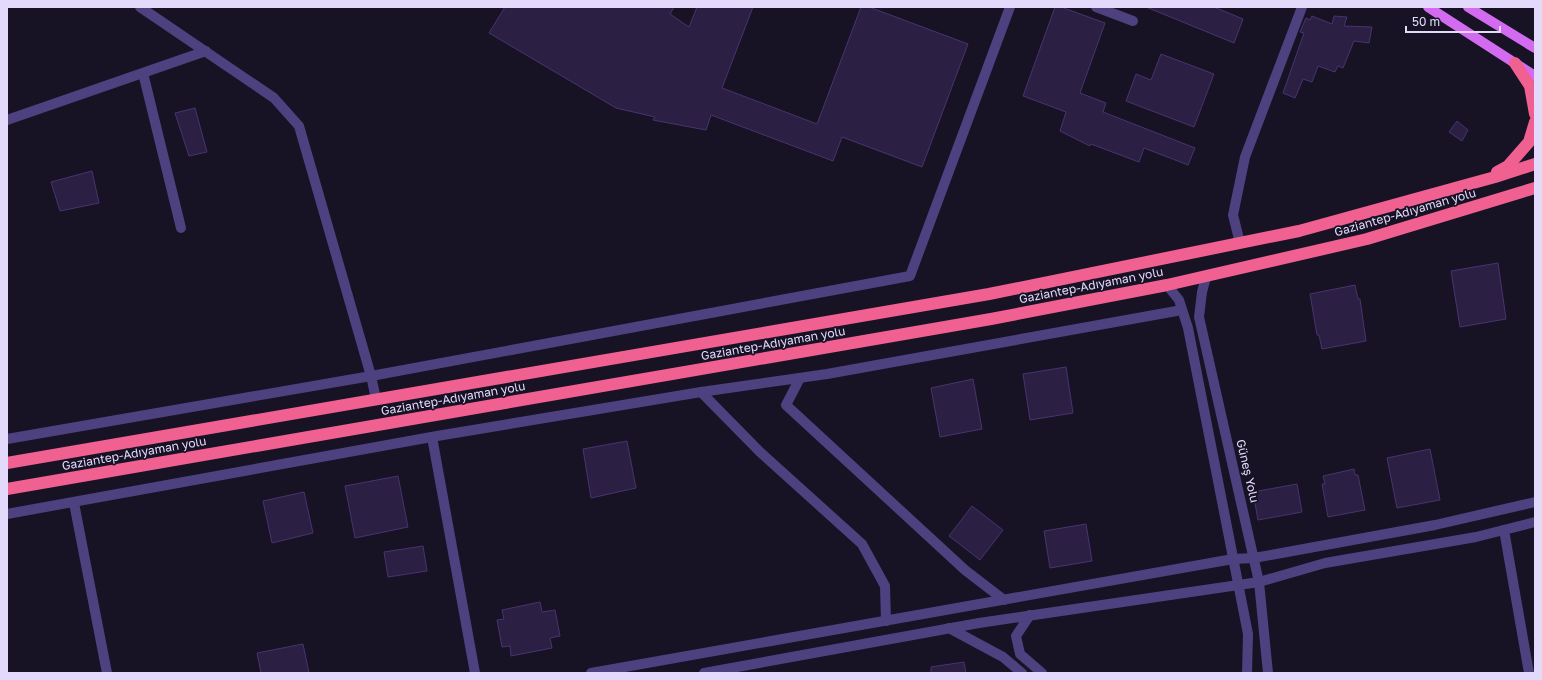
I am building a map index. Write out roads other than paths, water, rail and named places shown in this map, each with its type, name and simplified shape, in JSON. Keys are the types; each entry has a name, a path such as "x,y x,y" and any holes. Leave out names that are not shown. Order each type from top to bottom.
{"highway":[{"path":"1515,63 1530,86 1535,114"},
{"path":"1480,181 1508,166 1529,142 1535,122"},
{"name":"Gaziantep-Adıyaman yolu","path":"7,463 990,294 1299,230 1480,181 1535,164"},
{"name":"Gaziantep-Adıyaman yolu","path":"7,489 991,319 1167,285 1367,239 1535,188"}],"main road":[{"path":"1428,7 1535,76"},
{"path":"1468,7 1535,48"}],"street":[{"path":"140,7 274,98 299,126 371,376 376,399"},
{"path":"7,439 371,376 910,276 1010,7"},
{"path":"1096,7 1133,21"},
{"path":"1240,243 1233,215 1245,157 1302,7"},
{"path":"7,120 206,51"},
{"path":"143,73 181,228"},
{"name":"Güneş Yolu","path":"1206,277 1202,292 1200,317 1259,582 1268,673"},
{"path":"1167,285 1179,300 1188,328 1248,634 1248,673"},
{"path":"7,514 432,437 701,392 827,374 1182,310"},
{"path":"800,378 786,405 965,570 1004,600"},
{"path":"701,392 760,452 862,544 885,586 886,621"},
{"path":"432,437 475,673"},
{"path":"591,673 1233,559 1254,558 1435,525 1535,502"},
{"path":"74,503 107,673"},
{"path":"707,673 949,628 1259,582 1325,563 1476,537 1535,522"},
{"path":"1504,530 1529,673"},
{"path":"1030,615 1016,636 1020,654 1042,673"},
{"path":"949,628 1003,657 1022,673"}]}
